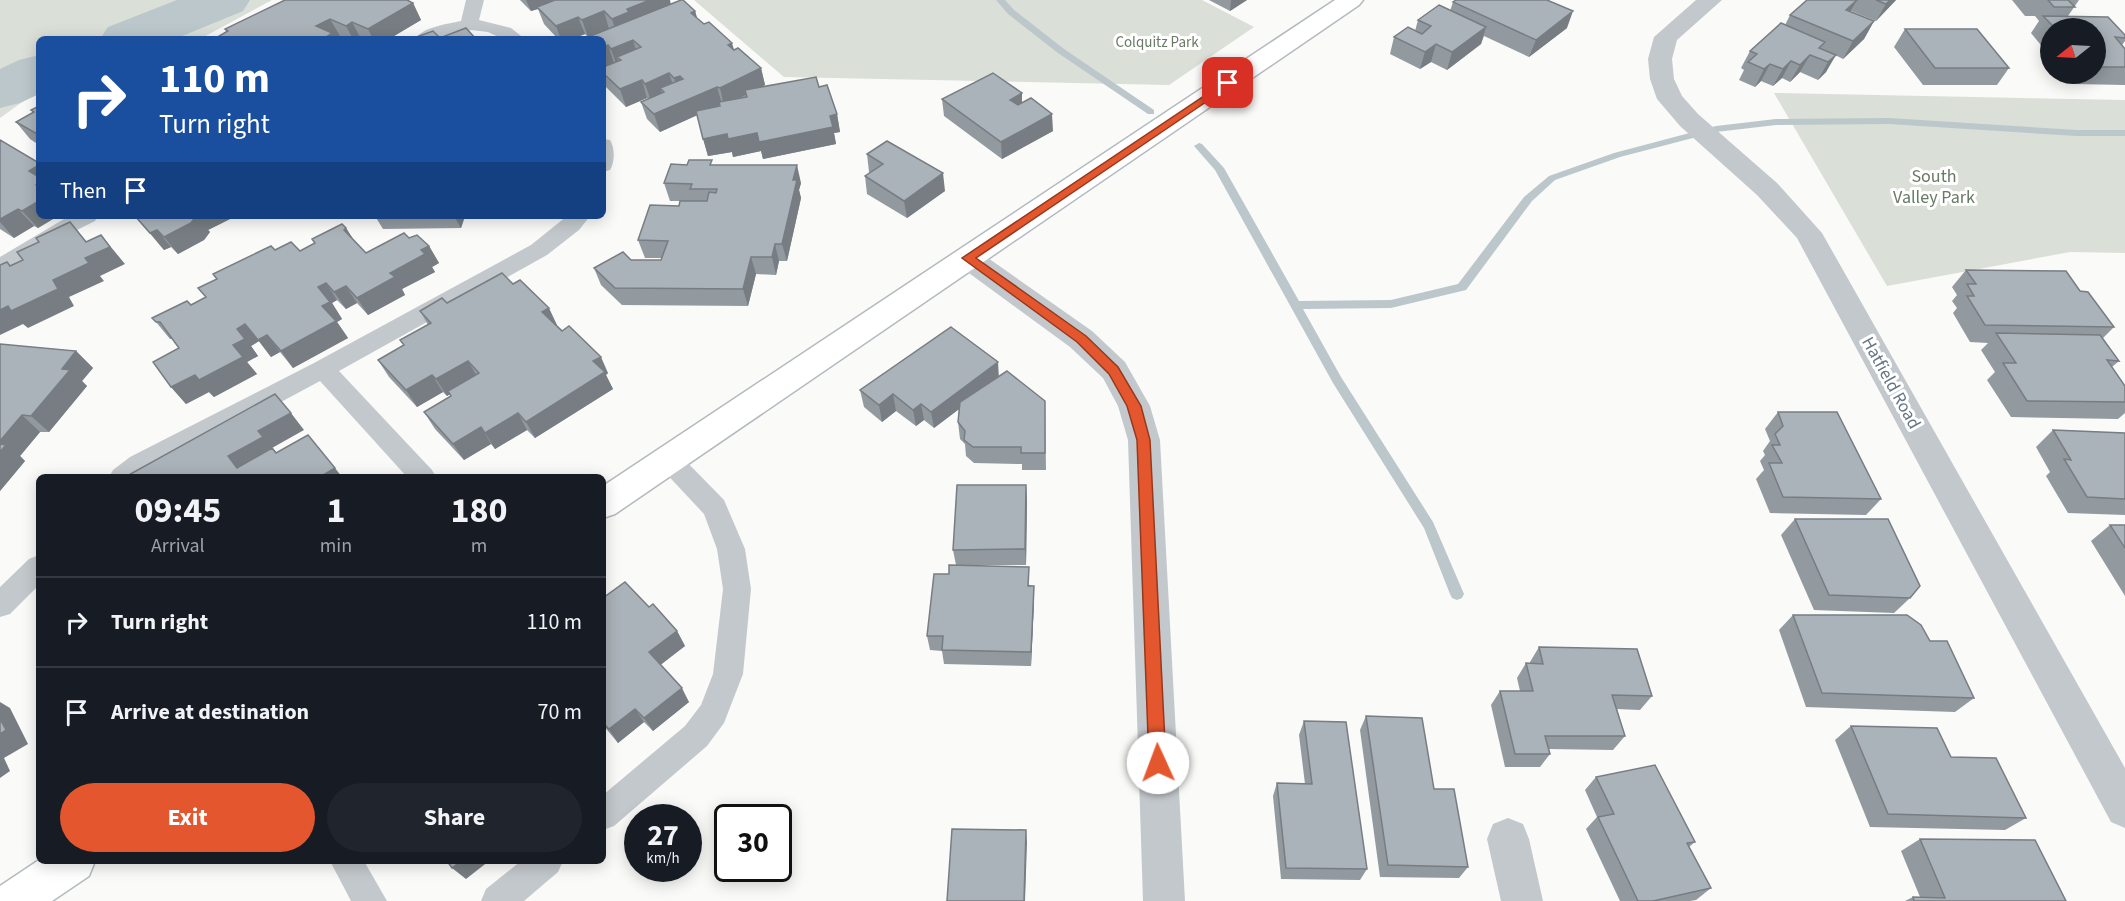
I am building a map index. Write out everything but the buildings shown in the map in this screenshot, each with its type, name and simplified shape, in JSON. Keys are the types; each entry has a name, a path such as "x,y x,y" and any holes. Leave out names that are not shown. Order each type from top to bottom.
{"main road":[{"path":"606,502 1351,0"},
{"path":"15,901 70,864"}],"street":[{"name":"Hatfield Road","path":"1710,0 1666,37 1660,59 1662,79 1670,99 1689,120 1784,205 1808,233 2125,808"},
{"path":"968,258 1081,339 1114,370 1134,406 1144,440 1164,901"},
{"path":"1508,839 1522,901"}],"lane":[{"path":"469,23 475,0"},
{"path":"430,36 469,23 503,30 512,36"},
{"path":"0,268 57,231 81,219"},
{"path":"126,474 139,464 323,369 539,250 576,219"},
{"path":"323,369 420,474"},
{"path":"606,812 696,736 713,713 729,674 737,590 731,549 714,508 669,459"},
{"path":"0,605 36,571"},
{"path":"348,864 370,901"},
{"path":"498,901 543,864"}],"green space":[{"path":"0,0 272,0 206,36 36,36 36,92 0,118"},
{"name":"Colquitz Park","path":"694,0 1202,0 1254,27 1169,85 784,77"},
{"name":"South Valley Park","path":"1774,93 2125,100 2125,253 2070,252 1887,286"}],"waterway":[{"path":"134,36 224,0"},
{"path":"1000,0 1011,12 1061,51 1151,112"},
{"path":"0,91 36,73"},
{"path":"1296,305 1391,304 1462,287 1528,199 1552,178 1617,155 1716,129 1776,122 1889,121 2077,133 2125,133"},
{"path":"1199,146 1219,168 1337,380 1429,526 1457,594"}],"route":[{"path":"1158,763 1144,440 1134,406 1114,370 1081,339 968,258 1228,83"}]}
